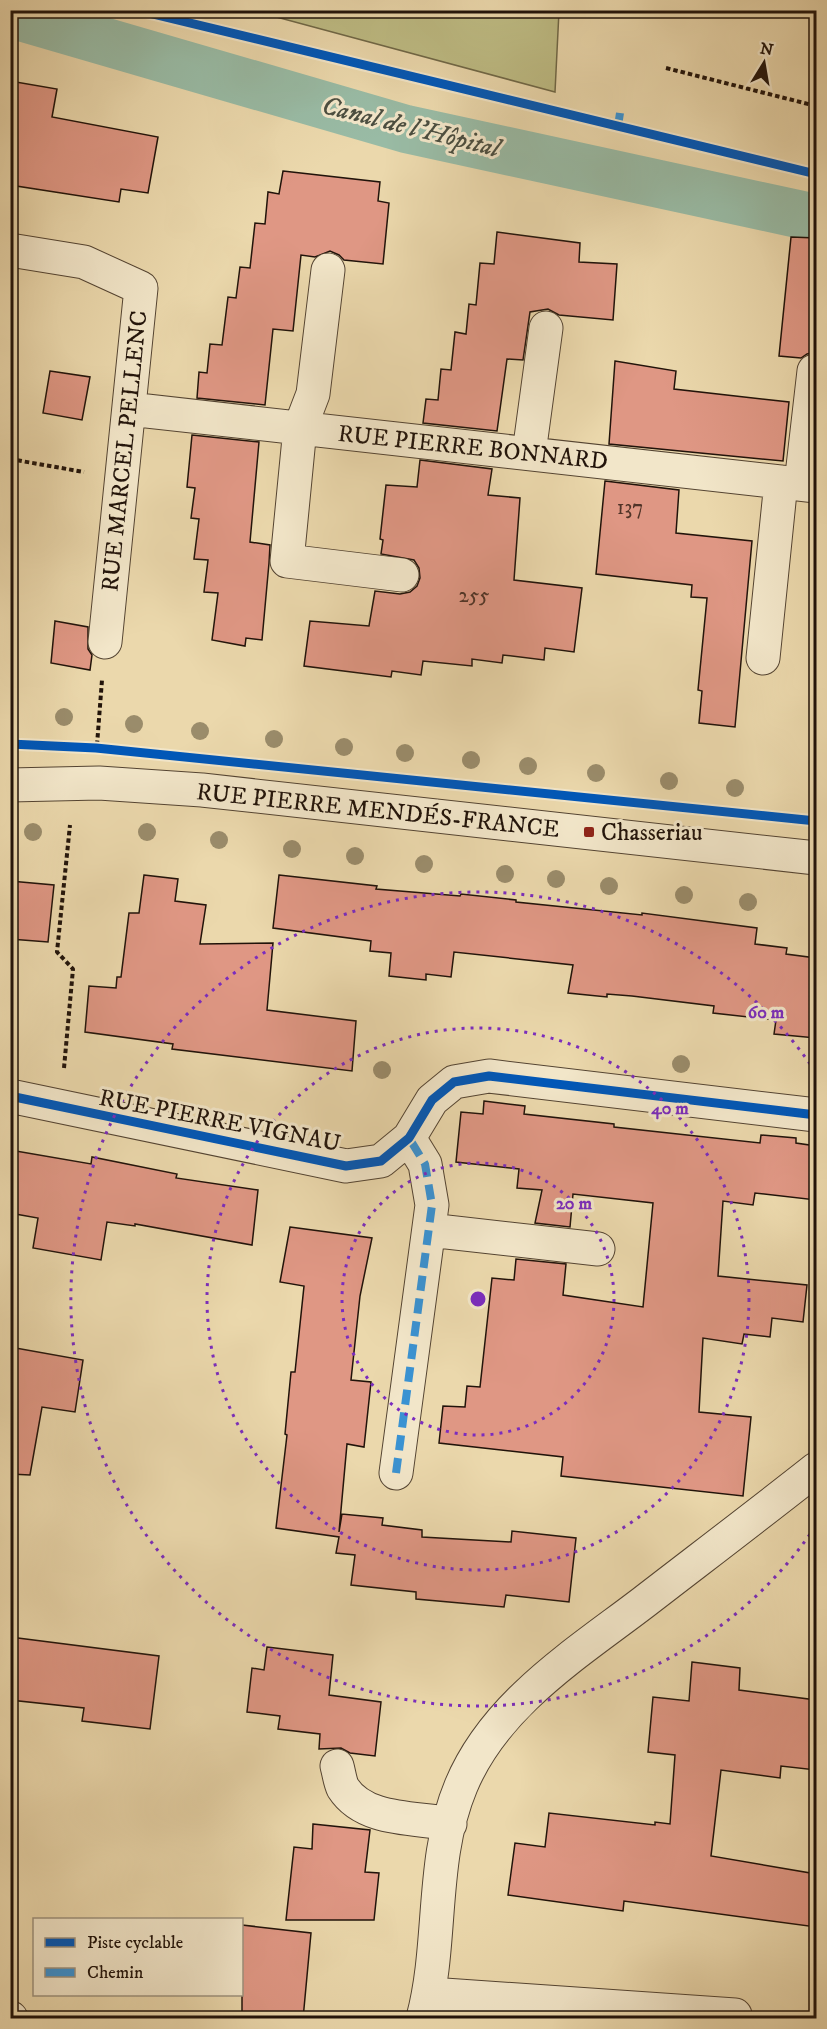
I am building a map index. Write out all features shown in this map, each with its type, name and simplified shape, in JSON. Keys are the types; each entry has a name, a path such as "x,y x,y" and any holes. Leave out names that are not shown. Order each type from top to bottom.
{"street":[{"name":"RUE MARCEL PELLENC","path":"10,250 84,262 141,288 105,642"},
{"path":"328,270 313,394 300,428 287,561 402,575"},
{"path":"529,453 546,328"},
{"path":"763,658 800,484 814,370"},
{"name":"RUE PIERRE BONNARD","path":"129,409 800,484"},
{"name":"RUE PIERRE MENDÉS-FRANCE","path":"10,785 99,783 202,790 816,858"},
{"name":"RUE PIERRE VIGNAU","path":"10,1096 346,1166 381,1161 409,1138 432,1100 454,1082 489,1077 816,1114"},
{"path":"396,1473 432,1205 425,1164 409,1138"},
{"path":"429,1230 598,1249"},
{"path":"735,2019 735,2015 427,2006 443,1848 461,1786 488,1738 529,1690 816,1469"},
{"path":"337,1766 343,1788 362,1807 388,1816 450,1824"}],"path":[{"path":"666,68 816,106"},
{"path":"10,459 122,478"},
{"path":"96,748 105,642"},
{"path":"60,1107 73,969 57,952 70,818"}],"shaded area":[{"path":"254,11 559,11 555,92"}],"building":[{"path":"10,81 57,89 52,117 158,137 148,193 121,189 119,202 10,185"},
{"path":"283,171 380,182 378,201 389,203 383,264 344,260 330,251 315,257 301,255 293,331 273,329 265,405 197,398 199,372 207,373 210,344 222,345 228,297 236,298 240,267 250,268 255,223 265,224 268,192 279,194"},
{"path":"497,232 580,243 579,262 617,264 613,320 559,315 548,309 530,312 523,360 507,359 497,431 423,423 426,399 438,400 441,369 451,370 455,332 466,334 469,304 476,305 480,263 494,264"},
{"path":"791,237 816,238 816,352 801,358 779,356"},
{"path":"615,361 676,371 674,389 789,402 783,461 609,444"},
{"path":"50,371 90,377 82,420 43,413"},
{"path":"192,435 259,442 250,542 270,545 269,563 262,640 246,638 245,646 212,640 218,593 204,592 208,560 194,559 199,519 191,518 195,488 187,487"},
{"path":"420,460 492,469 488,495 520,498 514,580 582,588 574,652 545,648 544,660 503,655 502,663 472,659 472,666 423,661 421,675 392,671 391,677 304,666 310,621 369,626 375,591 400,594 410,592 417,586 420,578 419,568 414,560 381,554 383,540 380,539 386,485 417,487"},
{"path":"605,481 679,490 676,533 752,541 735,727 699,723 702,691 698,690 707,598 691,597 692,585 596,574"},
{"path":"55,621 88,627 88,649 92,655 90,670 51,663"},
{"path":"144,875 178,879 175,901 206,905 200,944 273,943 267,1010 356,1021 352,1071 172,1049 173,1044 85,1032 89,986 116,988 117,977 121,977 129,913 139,913"},
{"path":"279,875 377,886 376,889 460,896 461,894 757,928 755,944 787,948 786,954 816,958 816,1038 774,1034 776,1020 713,1013 714,1006 632,996 607,994 607,997 568,993 573,965 454,952 451,977 426,974 426,980 389,976 391,953 370,951 371,941 273,928"},
{"path":"10,881 54,885 48,942 10,939"},
{"path":"484,1101 525,1106 524,1114 614,1124 614,1127 760,1143 761,1135 796,1138 796,1143 816,1146 816,1200 755,1193 753,1205 723,1201 718,1276 807,1285 803,1322 772,1318 770,1337 744,1334 742,1344 703,1338 699,1412 751,1417 743,1496 561,1476 563,1457 439,1443 443,1406 465,1407 467,1386 480,1387 492,1278 514,1280 516,1259 566,1264 563,1295 643,1307 653,1203 573,1194 570,1227 535,1223 542,1190 517,1188 519,1169 456,1162 461,1112 483,1114"},
{"path":"10,1150 91,1164 92,1157 177,1174 176,1178 258,1190 252,1245 135,1224 135,1226 107,1222 101,1260 33,1248 38,1218 10,1213"},
{"path":"290,1227 372,1238 360,1296 351,1380 371,1382 364,1447 347,1444 339,1532 342,1514 383,1518 382,1525 422,1530 422,1537 511,1542 512,1531 576,1538 569,1602 506,1595 504,1607 416,1599 416,1592 351,1585 355,1555 336,1553 339,1537 276,1528 287,1435 285,1434 291,1372 295,1372 304,1286 280,1282"},
{"path":"10,1347 83,1360 75,1412 42,1407 30,1475 10,1474"},
{"path":"10,1637 159,1656 150,1729 82,1721 84,1708 10,1700"},
{"path":"267,1647 333,1655 329,1695 381,1702 375,1756 350,1753 341,1748 319,1749 320,1734 278,1729 280,1716 247,1712 252,1668 264,1670"},
{"path":"692,1662 740,1668 739,1690 816,1700 816,1770 781,1766 780,1778 721,1770 711,1856 816,1874 816,1927 624,1901 623,1911 508,1895 515,1843 545,1847 549,1813 655,1825 655,1822 670,1824 675,1755 648,1752 653,1697 689,1701"},
{"path":"313,1824 370,1830 365,1872 379,1873 374,1920 286,1920 294,1847 312,1849"},
{"path":"243,1925 311,1933 303,2019 242,2019"}],"waterway":[{"name":"Canal de l'Hôpital","path":"10,14 406,129 816,218"}],"marked path":[{"path":"618,126 620,113"},
{"path":"396,1473 432,1205 425,1164 409,1138"}],"cycle path":[{"path":"136,10 816,174"},
{"path":"10,744 96,748 816,821"},
{"path":"10,1096 346,1166 381,1161 409,1138 432,1100 454,1082 489,1076 816,1115"}],"place":[{"name":"Chasseriau","path":"589,832"}]}
